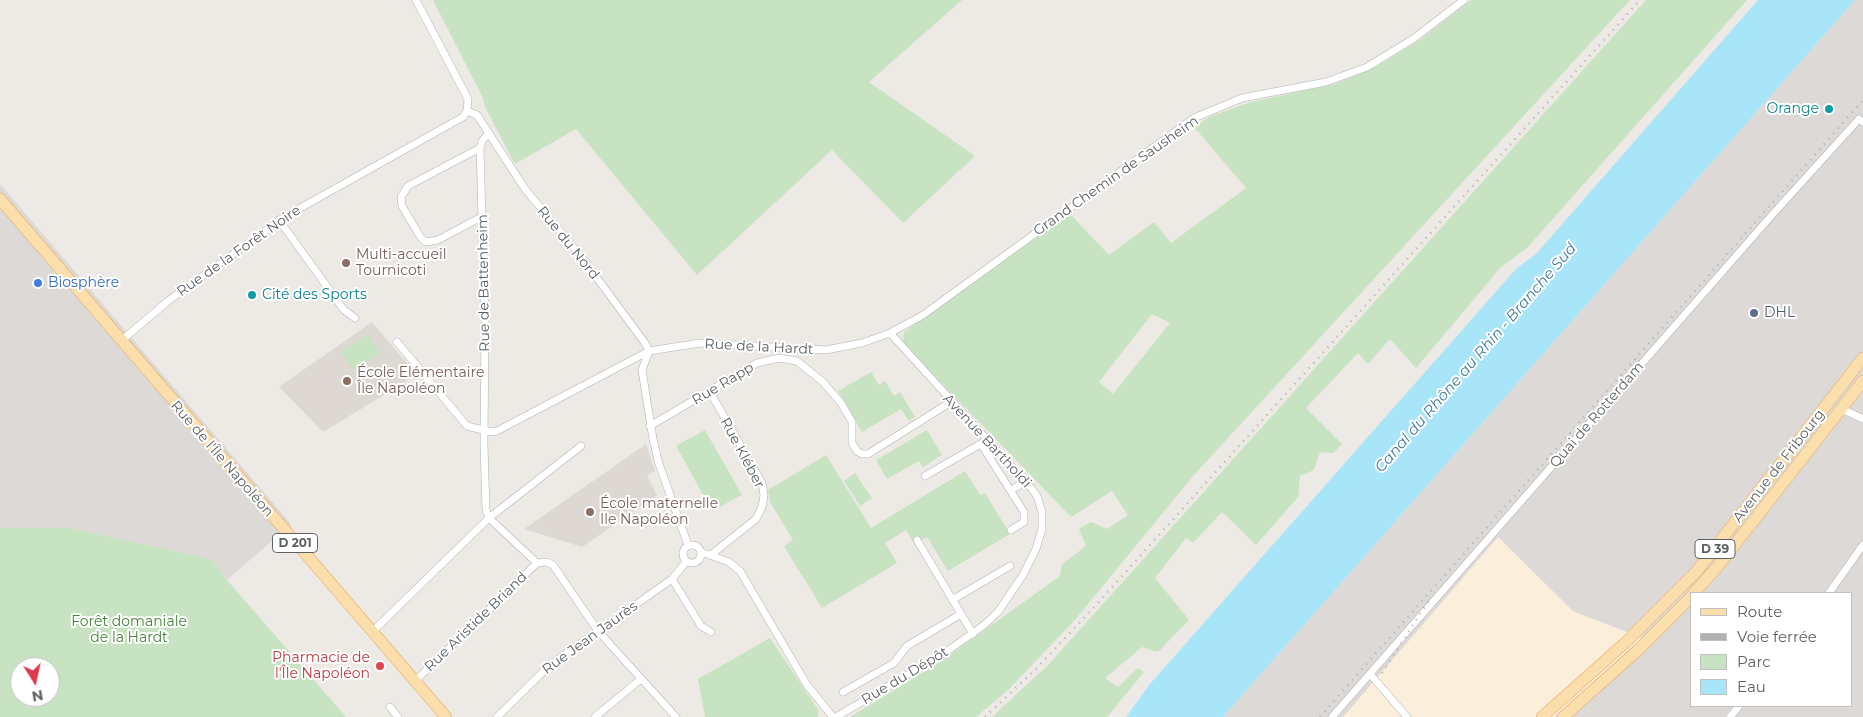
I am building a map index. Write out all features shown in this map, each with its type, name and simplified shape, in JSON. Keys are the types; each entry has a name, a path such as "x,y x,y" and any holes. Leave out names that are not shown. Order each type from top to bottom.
{"main road":[{"name":"Rue de l'Île Napoléon","path":"0,200 446,717"},
{"name":"Avenue de Fribourg","path":"1542,717 1625,643 1696,572 1863,358"},
{"name":"Avenue de Fribourg","path":"1695,592 1718,566 1863,381"},
{"name":"Avenue de Fribourg","path":"1563,717 1637,651 1690,597"}],"street":[{"path":"416,0 468,99 467,111 477,116 489,133 482,141 480,148 408,186 402,192 401,201 421,238 426,242 438,240 483,216"},
{"name":"Grand Chemin de Sausheim","path":"890,333 923,315 1194,118 1242,98 1326,82 1367,67 1413,39 1464,0"},
{"name":"Rue de la Forêt Noire","path":"121,342 168,301 279,220 458,121 467,111"},
{"name":"Quai de Rotterdam","path":"1332,717 1772,215 1859,119 1863,122"},
{"name":"Rue du Nord","path":"489,133 525,189 587,264 649,351"},
{"name":"Rue de Battenheim","path":"480,148 483,216 486,510 489,518"},
{"path":"279,220 344,310 355,318"},
{"name":"Rue de la Hardt","path":"485,431 497,431 649,351 700,343 826,350 862,342 890,333"},
{"name":"Avenue Bartholdi","path":"890,333 984,442 1037,496 1042,512 1042,529 1036,549 1023,575 998,612 973,634"},
{"path":"397,342 467,426 485,431"},
{"path":"649,351 642,370 650,426 659,464 688,545"},
{"name":"Rue Rapp","path":"650,426 762,361 778,358 796,361 823,382 841,403 852,422 852,443 857,452 862,454 868,454 951,402"},
{"path":"628,361 642,370"},
{"name":"Rue Kléber","path":"710,392 762,483 764,495 762,508 756,520 712,554"},
{"path":"1842,409 1863,419"},
{"path":"925,476 984,442 1025,518 1024,522 1011,530"},
{"path":"372,632 489,518 581,446"},
{"path":"1011,490 1025,482"},
{"path":"489,518 537,563 546,562 553,566 598,631 676,717"},
{"path":"917,540 973,634"},
{"path":"688,545 697,546 701,552 712,554 729,562 740,571 807,685 834,717"},
{"path":"688,545 682,552 686,562 697,562 701,552"},
{"path":"1830,592 1863,545"},
{"name":"Rue Jean Jaurès","path":"497,717 550,665 672,579 686,562"},
{"name":"Rue Aristide Briand","path":"415,681 537,563"},
{"path":"952,600 1010,566"},
{"path":"672,579 701,626 711,632"},
{"path":"844,692 894,663 906,646 961,614"},
{"name":"Rue du Dépôt","path":"834,717 943,654 973,634"},
{"path":"1370,674 1407,717"},
{"path":"595,717 641,679"},
{"path":"390,706 398,717"},
{"path":"1730,717 1738,707"}],"shaded area":[{"path":"1855,0 1863,0 1863,717 1554,717 1642,638 1573,611 1498,537 1343,717 1223,717"},
{"path":"0,184 291,524 227,580 212,559 69,528 0,528"},
{"name":"École Elémentaire Île Napoléon","path":"372,322 417,375 323,432 279,387"},
{"name":"École maternelle Ile Napoléon","path":"646,444 655,471 647,475 657,495 582,547 524,529"},
{"path":"1498,536 1573,611 1643,638 1554,717 1342,717"}],"green space":[{"path":"433,0 962,0 869,82 975,156 903,223 832,150 697,275 576,129 515,164"},
{"path":"1471,0 1630,0 1194,475 1074,621 1007,691 976,717 850,717 937,664 1060,576 1062,564 1086,546 1079,529 1091,522 1107,529 1128,515 1112,491 1071,517 903,343 904,332 1070,214 1109,255 1154,222 1171,243 1246,188 1194,127 1209,117 1251,102 1335,84 1374,68 1420,40","holes":["1152,314 1170,323 1113,394 1099,382"]},
{"path":"1646,0 1747,0 1527,248 1501,267 1416,368 1390,339 1368,364 1358,353 1306,408 1342,444 1333,453 1320,452 1314,470 1300,476 1298,497 1256,545 1222,512 1193,543 1186,538 1155,578 1189,620 1158,652 1142,647 1105,678 1118,687 1138,668 1144,672 1107,717 992,717 1049,664"},
{"path":"368,334 380,353 353,370 341,351"},
{"path":"871,372 879,385 885,381 894,396 900,392 915,417 909,421 901,409 862,432 838,391"},
{"path":"705,430 742,495 712,511 676,446"},
{"path":"927,430 942,455 923,467 919,461 887,479 876,460"},
{"path":"826,455 871,528 965,471 980,495 985,493 1010,534 948,571 927,537 914,544 906,530 885,543 897,563 822,608 784,546 793,540 770,502 768,490"},
{"path":"855,473 872,498 860,506 844,481"},
{"name":"Forêt domaniale de la Hardt","path":"0,528 69,528 212,559 227,580 346,717 0,717"},
{"path":"770,638 819,711 818,717 705,717 698,679"}],"water":[{"name":"Canal du Rhône au Rhin - Branche Sud","path":"1758,0 1855,0 1223,717 1126,717 1150,684 1516,269 1537,253"}],"railway":[{"path":"985,717 1037,668 1097,604 1640,0"},
{"path":"1320,717 1863,100"},
{"path":"1382,673 1429,600"}],"place":[{"name":"Orange","path":"1829,109"},
{"name":"Multi-accueil Tournicoti","path":"346,263"},
{"name":"Biosphère","path":"38,283"},
{"name":"Cité des Sports","path":"252,295"},
{"name":"DHL","path":"1754,313"},
{"name":"École Elémentaire Île Napoléon","path":"347,381"},
{"name":"École maternelle Ile Napoléon","path":"590,512"},
{"name":"Pharmacie de l'Île Napoléon","path":"380,666"}]}
